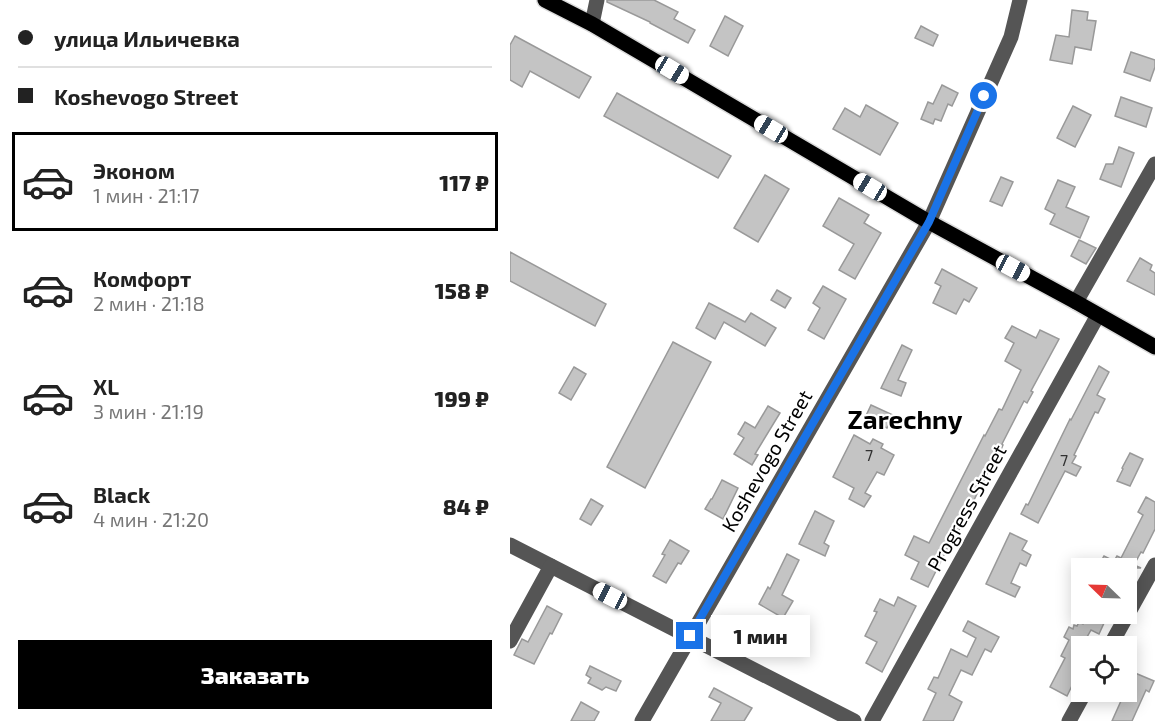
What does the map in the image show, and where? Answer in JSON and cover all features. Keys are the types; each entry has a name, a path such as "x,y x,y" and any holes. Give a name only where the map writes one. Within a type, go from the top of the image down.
{"main road":[{"path":"545,0 592,24 929,222 1155,347"}],"street":[{"path":"592,24 597,0"},
{"name":"Koshevogo Street","path":"642,721 929,222 1011,37 1020,0"},
{"path":"1076,302 1155,164"},
{"name":"Progress Street","path":"872,721 1098,315"},
{"path":"510,545 854,721"},
{"path":"1116,636 1155,565"},
{"path":"510,641 551,566"},
{"path":"1069,721 1079,702"}],"building":[{"path":"607,0 654,0 678,12 674,19 695,30 688,43"},
{"path":"1072,10 1088,12 1087,20 1096,21 1091,50 1075,47 1072,64 1050,60 1056,35 1069,37"},
{"path":"725,16 743,26 728,56 710,46"},
{"path":"921,26 938,35 933,46 915,38"},
{"path":"515,36 591,77 579,98 530,71 522,87 510,80 510,45"},
{"path":"1131,52 1155,60 1150,81 1124,72"},
{"path":"942,85 958,93 952,106 948,104 941,121 935,119 933,124 921,119 928,102 933,104"},
{"path":"617,93 731,156 718,178 604,116"},
{"path":"1121,97 1152,108 1146,127 1115,116"},
{"path":"866,105 898,123 880,155 833,129 845,108 860,117"},
{"path":"1073,106 1091,115 1075,147 1057,138"},
{"path":"1119,147 1134,153 1121,187 1100,179 1106,164 1113,164"},
{"path":"765,175 789,189 758,242 734,228"},
{"path":"1001,177 1013,182 1002,206 990,201"},
{"path":"1058,180 1075,187 1066,207 1089,217 1080,238 1050,224 1055,214 1045,209"},
{"path":"839,198 869,215 864,223 881,233 855,279 839,270 854,244 823,226"},
{"path":"1079,240 1096,248 1086,264 1071,256"},
{"path":"510,252 606,304 595,326 510,281"},
{"path":"1140,258 1152,265 1150,270 1155,273 1155,295 1127,281"},
{"path":"942,269 977,288 969,302 964,299 956,314 933,303 941,286 935,283"},
{"path":"823,286 846,299 824,339 808,330 820,308 813,303"},
{"path":"777,290 791,298 785,308 771,300"},
{"path":"709,303 745,322 751,313 776,328 765,346 724,322 715,339 696,328"},
{"path":"1012,326 1036,338 1040,330 1059,339 1027,403 1024,401 1002,444 998,457 996,456 928,587 911,579 919,562 905,555 914,536 929,543 984,435 999,409 1002,410 1021,370 1005,361 1014,343 1005,338"},
{"path":"673,342 711,362 645,488 607,467"},
{"path":"902,345 912,350 898,380 906,383 901,396 881,388"},
{"path":"1099,366 1109,372 1097,395 1105,399 1098,413 1095,412 1074,455 1076,456 1072,463 1081,467 1076,476 1065,471 1038,523 1021,514 1026,504 1028,505"},
{"path":"574,367 586,374 571,400 559,393"},
{"path":"871,405 893,415 887,428 865,418"},
{"path":"768,406 780,413 755,454 758,455 752,465 734,454 744,438 738,434 745,422 755,428"},
{"path":"854,435 870,444 873,439 883,444 881,448 894,455 884,475 877,472 865,493 871,496 864,507 849,499 854,488 833,477"},
{"path":"1130,453 1143,459 1130,486 1117,481"},
{"path":"722,480 738,488 723,519 705,509"},
{"path":"1146,497 1155,502 1155,529 1143,553 1141,552 1137,559 1121,558 1143,515 1138,512"},
{"path":"591,499 603,506 591,525 580,519"},
{"path":"815,511 834,521 824,543 829,546 825,556 799,544"},
{"path":"1010,533 1027,541 1022,550 1031,555 1026,566 1020,563 1011,583 1020,587 1015,597 986,584"},
{"path":"670,540 689,551 681,564 678,563 666,583 653,576 665,555 662,554"},
{"path":"787,554 799,560 782,595 793,601 783,618 759,604 768,587 770,589"},
{"path":"898,597 916,606 882,672 866,663 877,642 865,636 877,612 874,611 880,599 894,606"},
{"path":"547,606 562,614 534,664 514,655 522,639 528,642"},
{"path":"968,621 999,637 991,652 985,649 972,675 961,670 949,695 962,702 953,721 923,721 936,693 928,689 934,677 938,678 951,649 967,657 976,638 963,631"},
{"path":"1078,624 1104,624 1099,634 1091,630 1088,636 1071,636 1071,688 1067,696 1050,687 1065,658 1061,656 1069,640 1064,637 1069,627 1073,629 1074,625"},
{"path":"590,666 621,681 616,691 606,687 602,690 588,683 591,678 586,675"},
{"path":"1137,674 1154,681 1149,692 1146,690 1132,721 1112,721 1121,702 1137,702"},
{"path":"714,688 752,708 744,721 711,721 721,703 709,697"},
{"path":"581,702 599,712 594,721 571,721"}],"district":[{"name":"Zarechny","path":"905,420"}],"route":[{"path":"690,636 929,222 984,96"}]}
